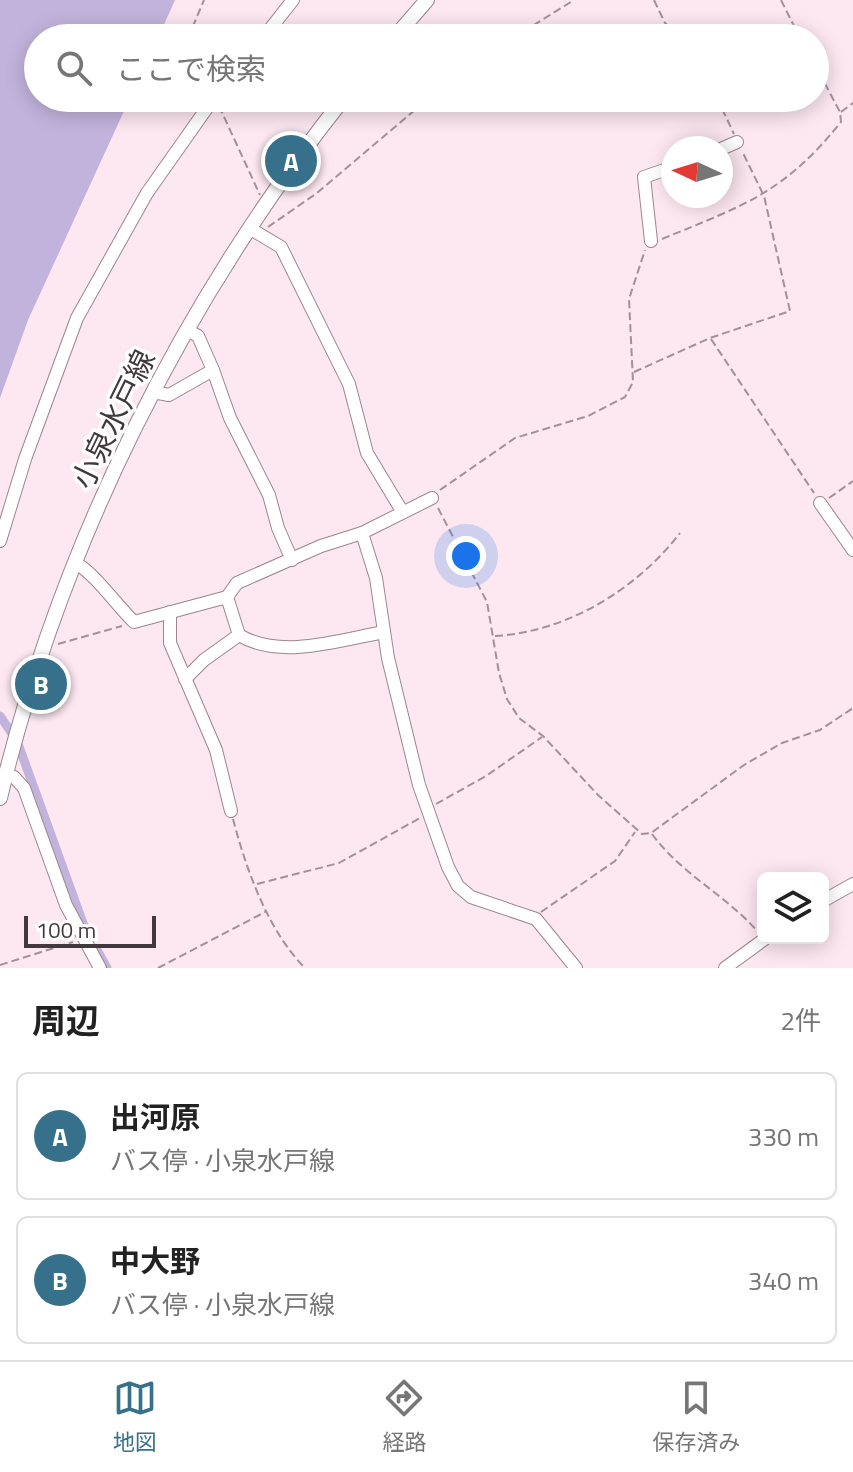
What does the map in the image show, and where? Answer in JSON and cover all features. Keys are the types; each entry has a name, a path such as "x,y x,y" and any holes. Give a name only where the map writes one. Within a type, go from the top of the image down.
{"main road":[{"path":"406,24 427,0"},
{"name":"小泉水戸線","path":"0,798 45,646 75,563 153,392 187,330 256,231 266,203 334,112"}],"street":[{"path":"274,24 293,0"},
{"path":"0,541 25,459 77,318 147,193 205,112"},
{"path":"733,144 737,142"},
{"path":"651,241 644,177 661,171"},
{"path":"256,231 281,247 349,384 367,453 402,511"},
{"path":"187,330 198,336 230,418 269,495 278,528 292,560"},
{"path":"153,392 169,395 213,370"},
{"path":"75,563 88,569 106,595 134,622 227,597 237,583 362,533 432,498"},
{"path":"820,503 853,550"},
{"path":"362,533 379,589 384,632 426,811 458,886 482,902 536,919 576,968"},
{"path":"227,597 239,635"},
{"path":"170,612 170,643 216,750 231,811"},
{"path":"239,635 262,644 306,646 384,632"},
{"path":"185,679 204,660 239,635"},
{"path":"6,774 14,777 24,788 82,939 100,968"},
{"path":"829,898 853,884"},
{"path":"725,968 757,944"}],"path":[{"path":"194,24 204,0"},
{"path":"535,24 574,0"},
{"path":"654,0 666,24"},
{"path":"781,0 793,24"},
{"path":"757,930 682,869 651,833 635,831 543,736 519,718 502,689 487,602 432,498 515,438 588,416 625,397 631,389 633,373 631,284 651,241 764,196 810,159 841,122 840,112 829,91"},
{"path":"840,112 853,103"},
{"path":"221,112 258,194 266,203"},
{"path":"256,231 317,193 412,112"},
{"path":"633,373 710,338 790,311 764,196 723,112"},
{"path":"710,338 820,503 853,481"},
{"path":"495,636 524,633 601,603 631,585 680,533"},
{"path":"45,646 134,622"},
{"path":"651,833 744,765 782,743 820,730 853,708"},
{"path":"257,884 339,863 486,776 543,736"},
{"path":"231,811 268,911 288,948 305,968"},
{"path":"536,919 545,907 615,861 635,831"},
{"path":"158,968 268,911"},
{"path":"0,965 82,939"}],"shaded area":[{"path":"0,0 175,0 164,24 24,24 24,112 124,112 28,320 0,398"}],"waterway":[{"path":"0,716 17,741 84,926"},
{"path":"97,950 107,968"}],"place":[{"name":"出河原","path":"291,161"},
{"name":"中大野","path":"41,684"}]}
